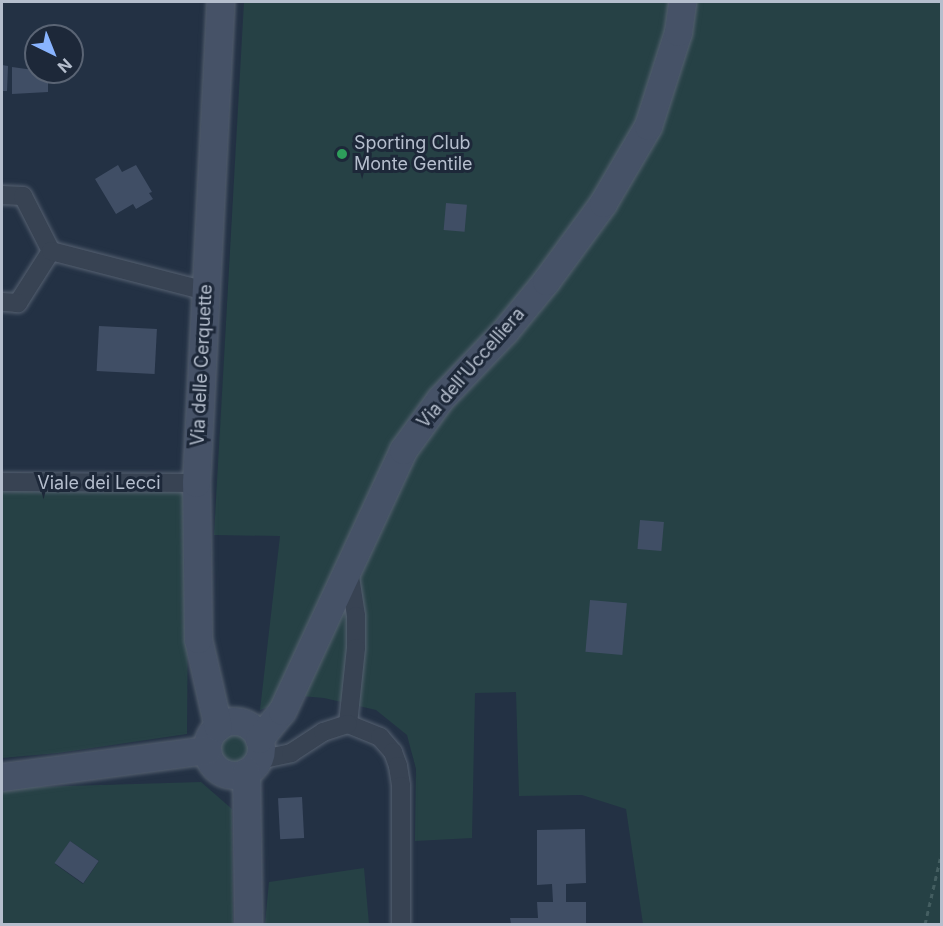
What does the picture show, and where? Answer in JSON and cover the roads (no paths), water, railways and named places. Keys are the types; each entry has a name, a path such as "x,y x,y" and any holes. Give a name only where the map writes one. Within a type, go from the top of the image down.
{"street":[{"name":"Via delle Cerquette","path":"212,738 198,639 196,483 220,2"},
{"name":"Via dell'Uccelliera","path":"255,757 282,711 403,450 418,427 452,385 524,310 603,203 648,126 678,32 682,2"},
{"path":"2,195 23,196 51,250 206,291"},
{"path":"2,302 18,303 51,250"},
{"name":"Viale dei Lecci","path":"2,483 196,483"},
{"path":"348,570 356,616 356,648 348,724"},
{"path":"2,777 212,738 234,721 249,726 255,757 248,924"},
{"path":"212,738 214,766 229,775 255,757 291,753 324,732 348,724 380,737 393,752 401,786 401,924"}],"place":[{"name":"Sporting Club Monte Gentile","path":"342,154"}]}
